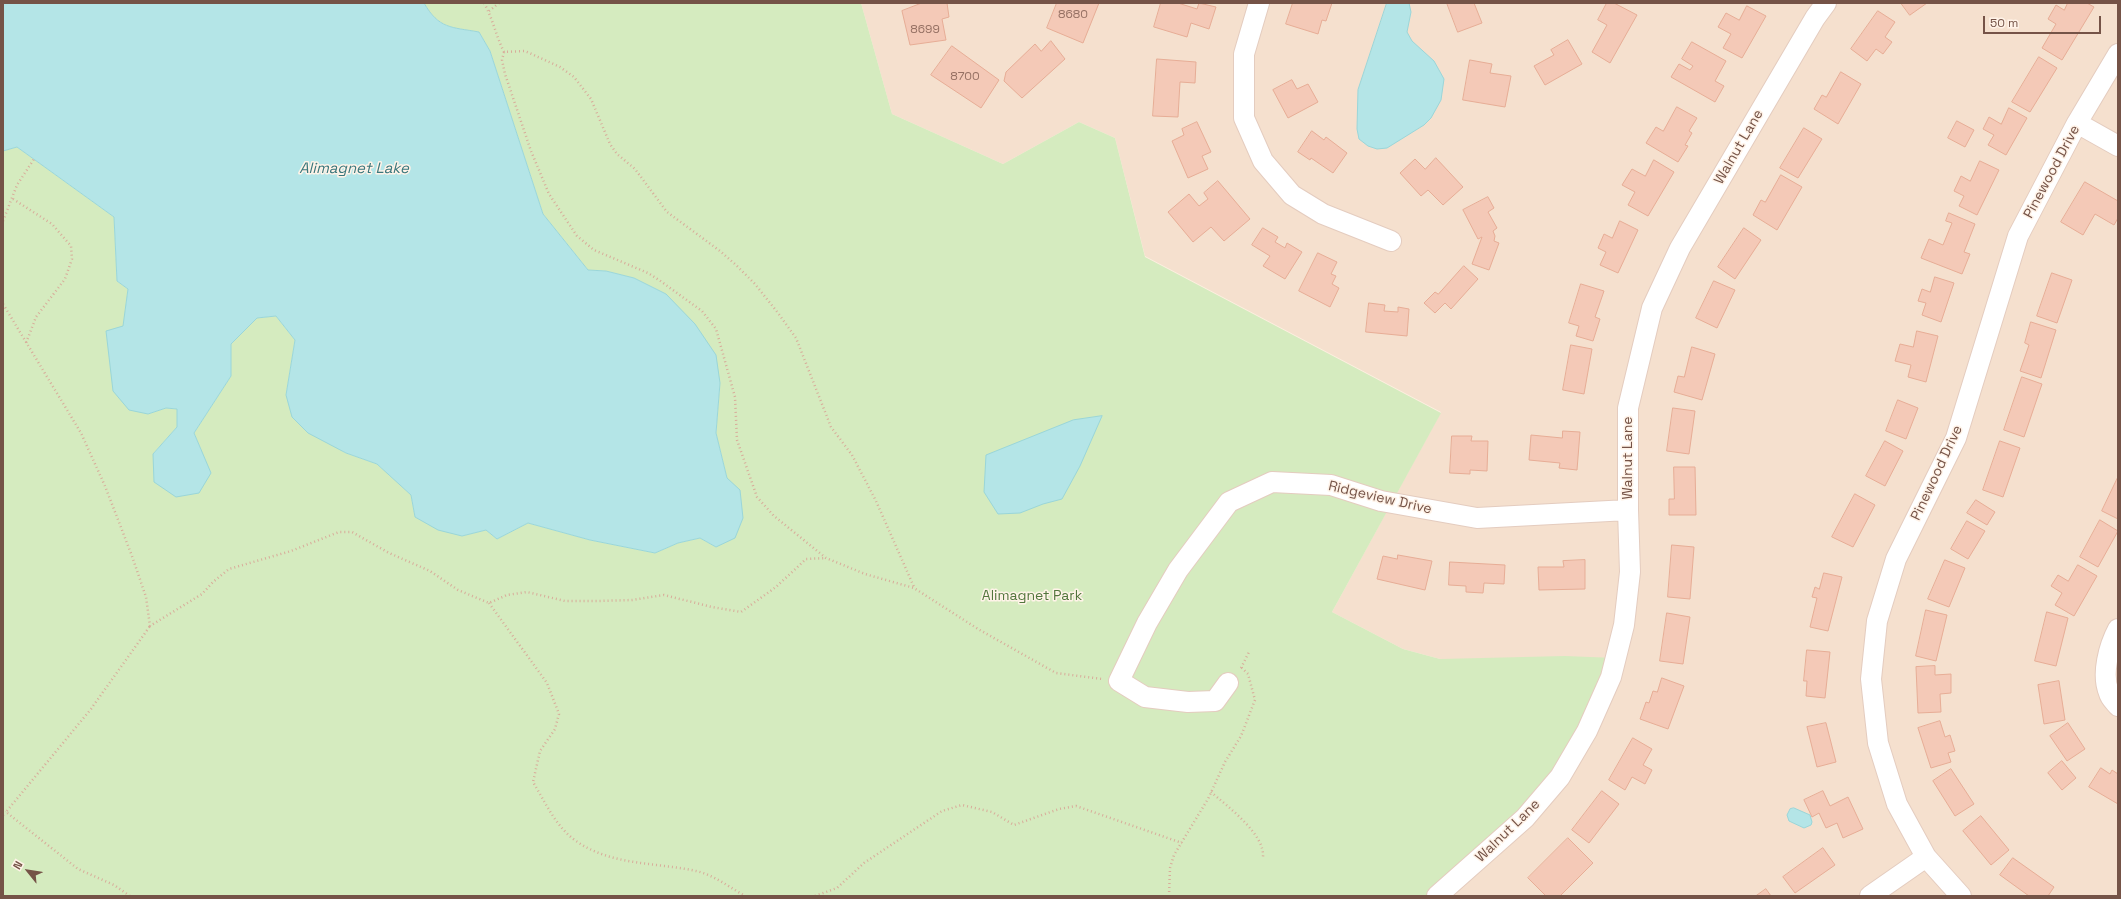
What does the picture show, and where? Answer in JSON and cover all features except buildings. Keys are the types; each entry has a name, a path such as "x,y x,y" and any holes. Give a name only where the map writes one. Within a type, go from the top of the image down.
{"street":[{"path":"1259,3 1244,54 1244,118 1263,161 1292,195 1323,214 1391,241"},
{"name":"Walnut Lane","path":"1437,896 1526,818 1560,777 1587,732 1611,676 1624,625 1630,572 1628,510 1628,408 1652,308 1680,248 1815,18 1826,3"},
{"name":"Pinewood Drive","path":"1961,896 1926,857 1897,804 1878,743 1871,679 1877,621 1896,559 1956,438 2018,236 2077,123 2118,54"},
{"path":"2077,123 2118,146"},
{"name":"Ridgeview Drive","path":"1119,681 1146,623 1178,570 1225,508 1230,502 1272,482 1331,485 1381,501 1477,518 1628,510"},
{"path":"2118,629 2110,644 2106,669 2108,693 2118,706"},
{"path":"1119,681 1145,697 1188,702 1215,701 1228,683"},
{"path":"1870,896 1926,857"}],"path":[{"path":"484,3 489,12 498,41 504,52 502,60 505,74 531,151 549,194 562,216 577,236 594,250 648,273 702,311 716,330 734,397 737,440 757,497 783,525 826,558 865,574 914,588 978,629 1056,673 1082,678 1119,681"},
{"path":"489,12 499,3"},
{"path":"504,52 525,51 560,67 574,77 591,99 610,144 617,154 635,168 667,212 720,251 736,265 755,284 778,313 796,338 831,427 852,455 876,501 914,588"},
{"path":"3,221 23,173 34,158"},
{"path":"13,199 52,224 71,246 72,259 65,279 36,317 26,344"},
{"path":"3,304 81,433 105,486 139,577 146,597 150,626"},
{"path":"3,815 91,709 150,626 202,594 213,582 229,569 291,551 339,532 352,532 389,553 430,571 458,590 489,603 547,683 559,714 555,729 540,751 533,782 556,822 575,841 602,855 638,864 696,872 715,878 745,896"},
{"path":"489,603 507,595 527,592 566,601 632,600 664,595 712,607 741,612 776,587 806,559 826,558"},
{"path":"1169,896 1170,868 1174,855 1211,792 1225,762 1241,736 1255,700 1248,674 1242,667"},
{"path":"1211,792 1247,825 1258,839 1264,850 1263,857"},
{"path":"815,896 837,888 864,863 942,811 962,805 992,812 1014,824 1059,809 1076,806 1182,843"},
{"path":"6,812 78,869 114,885 130,896"}],"shaded area":[{"path":"861,3 2118,3 2118,896 1437,896 1490,659 1440,659 1403,649 1332,612 1441,412 1145,256 1115,138 1079,122 1003,164 892,114"}],"green space":[{"name":"Alimagnet Park","path":"424,3 861,3 892,114 1003,164 1079,122 1115,138 1145,257 1441,413 1332,612 1403,649 1440,659 1565,656 1615,658 1560,777 1437,896 3,896 3,151 17,147 114,217 117,281 128,289 124,326 148,414 166,408 177,409 177,427 153,454 201,450 194,433 231,376 231,344 257,318 276,316 295,340 286,395 335,446 346,453 377,464 411,495 415,517 462,536 486,530 497,539 528,523 590,540 655,553 678,543 700,538 716,547 727,478 716,433 720,383 666,294 634,278 606,271 588,270 543,214 490,51 479,32 453,27 441,22 435,18"}],"water":[{"name":"Alimagnet Lake","path":"3,3 424,3 435,18 441,22 453,27 479,32 490,51 543,214 588,270 606,271 634,278 666,294 695,324 716,355 720,383 716,433 727,478 740,490 743,518 735,538 716,547 700,538 678,543 655,553 590,540 528,523 497,539 486,530 462,536 438,530 415,517 411,495 377,464 346,453 308,433 292,417 286,395 295,340 276,316 257,318 231,344 231,376 194,433 211,473 199,493 176,497 154,482 153,454 177,427 177,409 166,408 148,414 129,410 113,391 106,331 123,326 128,289 117,281 114,217 17,147 3,151"},
{"path":"1387,3 1409,3 1411,12 1407,32 1412,41 1434,61 1444,79 1441,100 1431,118 1424,125 1387,148 1377,149 1368,146 1359,139 1357,129 1358,90"},
{"path":"1102,416 1080,466 1062,499 1043,504 1020,513 998,514 984,492 986,455 1073,420"},
{"path":"1794,808 1810,815 1812,822 1811,825 1804,828 1789,821 1787,815 1790,809"}]}
